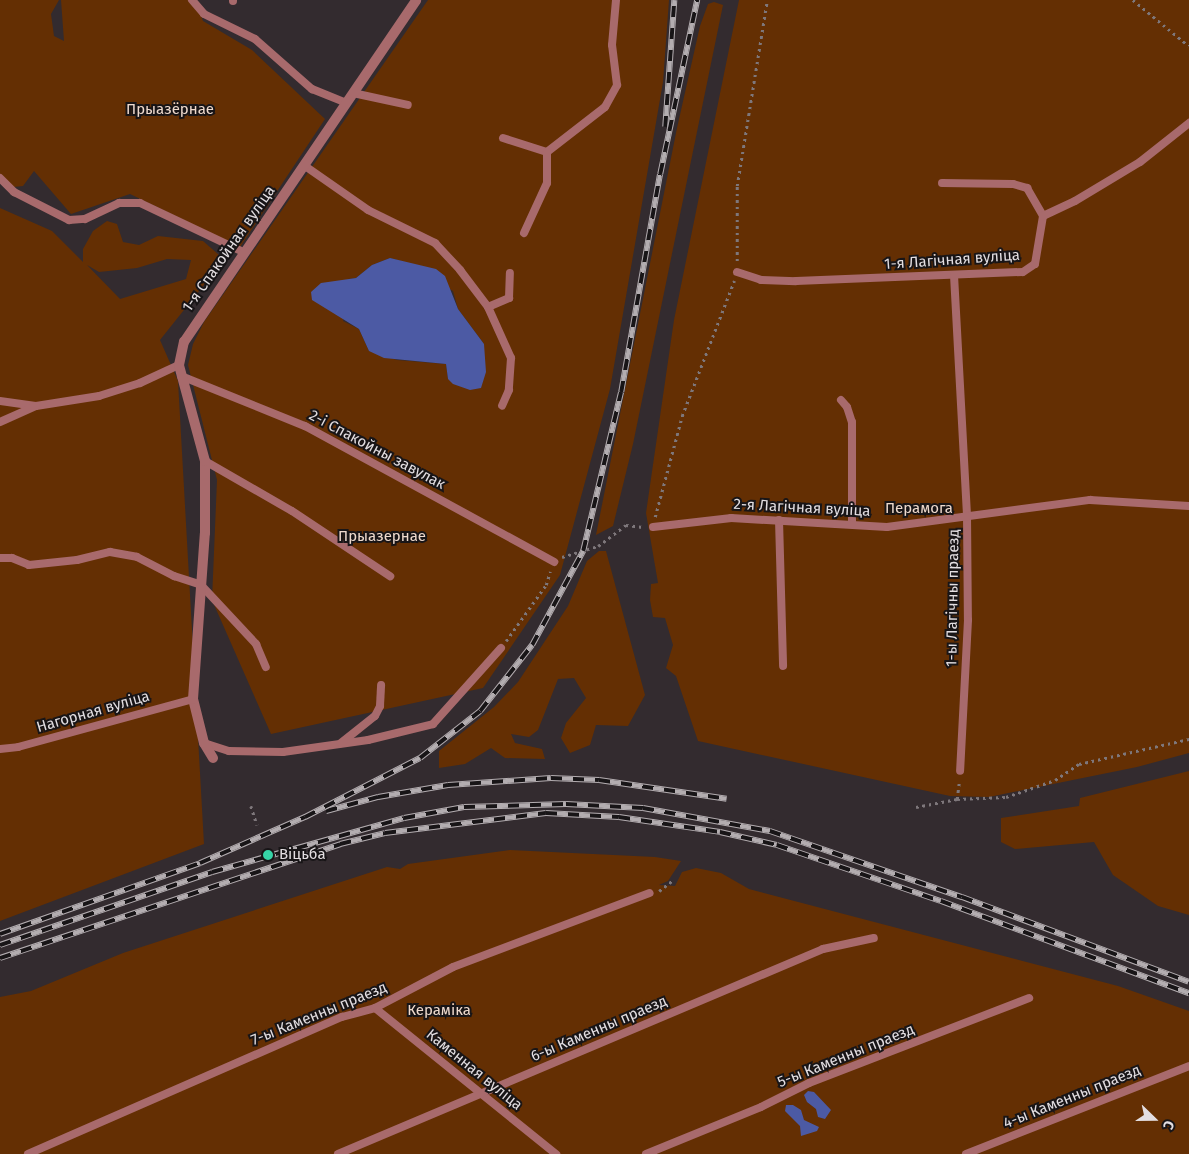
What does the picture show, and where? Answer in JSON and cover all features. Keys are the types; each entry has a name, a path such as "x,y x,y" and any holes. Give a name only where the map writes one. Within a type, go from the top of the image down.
{"street":[{"name":"1-я Спакойная вуліца","path":"179,365 184,342 243,252 305,166 416,0"},
{"path":"179,365 205,461 205,533 193,699 204,743 213,758"}],"lane":[{"path":"192,0 204,14 255,39 312,89 346,103"},
{"path":"547,152 605,107 617,85 612,45 616,0"},
{"path":"353,94 408,105"},
{"path":"942,183 1013,184 1026,188 1043,216 1075,201 1140,162 1189,123"},
{"path":"503,138 547,152"},
{"path":"524,232 547,183 547,152"},
{"path":"305,166 368,210 435,243 488,307 511,358 509,390 502,406"},
{"path":"0,178 14,192 70,220 85,219 119,203 140,203 243,252"},
{"name":"1-я Лагічная вуліца","path":"737,272 762,280 796,281 1023,272 1035,264 1043,216"},
{"path":"488,307 509,298 510,273"},
{"name":"1-ы Лагічны праезд","path":"954,275 967,515 968,620 960,771"},
{"path":"0,422 36,406 100,396 140,383 179,365"},
{"name":"2-і Спакойны завулак","path":"181,376 305,426 554,562"},
{"path":"841,400 847,407 852,422 852,524"},
{"path":"0,401 36,406"},
{"path":"205,461 292,511 390,576"},
{"name":"2-я Лагічная вуліца","path":"653,527 730,518 887,527 1090,500 1189,506"},
{"path":"779,520 783,666"},
{"path":"0,558 12,558 30,565 49,565 110,552 137,557 174,576 201,585 256,644 266,667"},
{"path":"204,743 229,751 283,752 340,744 433,724 501,648"},
{"path":"340,744 375,716 380,706 381,685"},
{"name":"Нагорная вуліца","path":"0,749 18,747 193,699"},
{"name":"7-ы Каменны праезд","path":"28,1154 342,1017 375,1008 453,967 650,893"},
{"name":"6-ы Каменны праезд","path":"338,1154 823,950 874,938"},
{"name":"5-ы Каменны праезд","path":"646,1154 762,1107 809,1083 1029,998"},
{"name":"Каменная вуліца","path":"375,1008 556,1154"},
{"name":"4-ы Каменны праезд","path":"966,1154 1189,1066"}],"path":[{"path":"501,648 546,585 554,562 569,554 598,546 626,525 653,527 661,487 682,416 737,272 737,186 767,0"},
{"path":"1133,0 1189,46"},
{"path":"916,807 957,798 1006,797 1055,780 1079,764 1189,739"},
{"path":"957,798 960,771"},
{"path":"250,806 257,825"},
{"path":"650,893 663,890 673,880"}],"green space":[{"name":"Прыазёрнае","path":"0,0 59,0 51,14 54,36 64,41 61,0 195,0 203,21 252,50 325,119 240,247 130,194 71,214 34,171 23,186 13,187 0,174"},
{"name":"Прыазернае","path":"428,0 669,0 663,82 610,389 560,575 483,688 271,734 212,600 217,480 188,365 193,344 204,322","holes":["390,258 404,262 453,291 458,309 484,344 448,379 446,364 397,360 369,351 359,329 343,321 348,279 356,278 372,265"]},
{"name":"Перамога","path":"739,0 1189,0 1189,753 1137,767 989,797 950,796 698,741 676,676 666,668 673,645 665,618 653,617 650,600 651,584 658,583 646,513 674,320"},
{"path":"714,2 723,5 633,444 613,526 596,535 677,128 700,26 708,4"},
{"path":"0,208 52,231 83,262 83,249 93,231 107,221 117,224 123,242 139,245 158,236 203,241 219,255 219,266 160,340 178,381 204,844 0,921","holes":["167,259 191,260 186,279 120,299 87,265 99,272 137,268"]},
{"path":"599,551 606,551 645,695 628,726 596,725 590,745 570,753 561,738 566,723 586,698 574,678 558,679 538,730 529,737 511,734 515,743 542,749 545,759 505,758 491,748 465,764 439,768 439,751 494,707 518,682 568,606 587,561"},
{"path":"1189,771 1189,915 1158,906 1113,875 1094,842 1015,849 1001,842 1001,818 1079,806 1080,798"},
{"name":"Кераміка","path":"510,850 655,857 681,861 668,881 659,885 675,886 682,872 696,868 721,873 749,889 1118,986 1189,1011 1189,1154 0,1154 0,997 31,991 123,953 387,867 400,869 408,864"}],"water":[{"path":"390,258 436,269 445,276 458,309 484,344 486,372 481,388 470,390 453,384 448,379 446,364 384,358 369,351 359,329 312,300 311,292 321,283 356,278 372,265"},
{"path":"808,1091 814,1092 831,1110 825,1119 818,1117 816,1109 807,1102 804,1095"},
{"path":"786,1105 793,1105 801,1110 804,1120 819,1127 817,1131 801,1136 800,1126 785,1111"}],"railway":[{"path":"665,127 674,0"},
{"path":"0,934 200,863 305,817 420,758 480,711 532,645 583,551 621,392 660,174 697,0"},
{"path":"326,811 378,797 448,785 551,778 599,780 727,799"},
{"path":"0,945 212,872 404,818 464,807 566,804 643,808 770,831 962,897 1189,982"},
{"path":"0,958 340,844 385,833 546,813 619,817 720,832 777,845 941,901 1189,993"}],"place":[{"name":"Віцьба","path":"268,855"}]}
